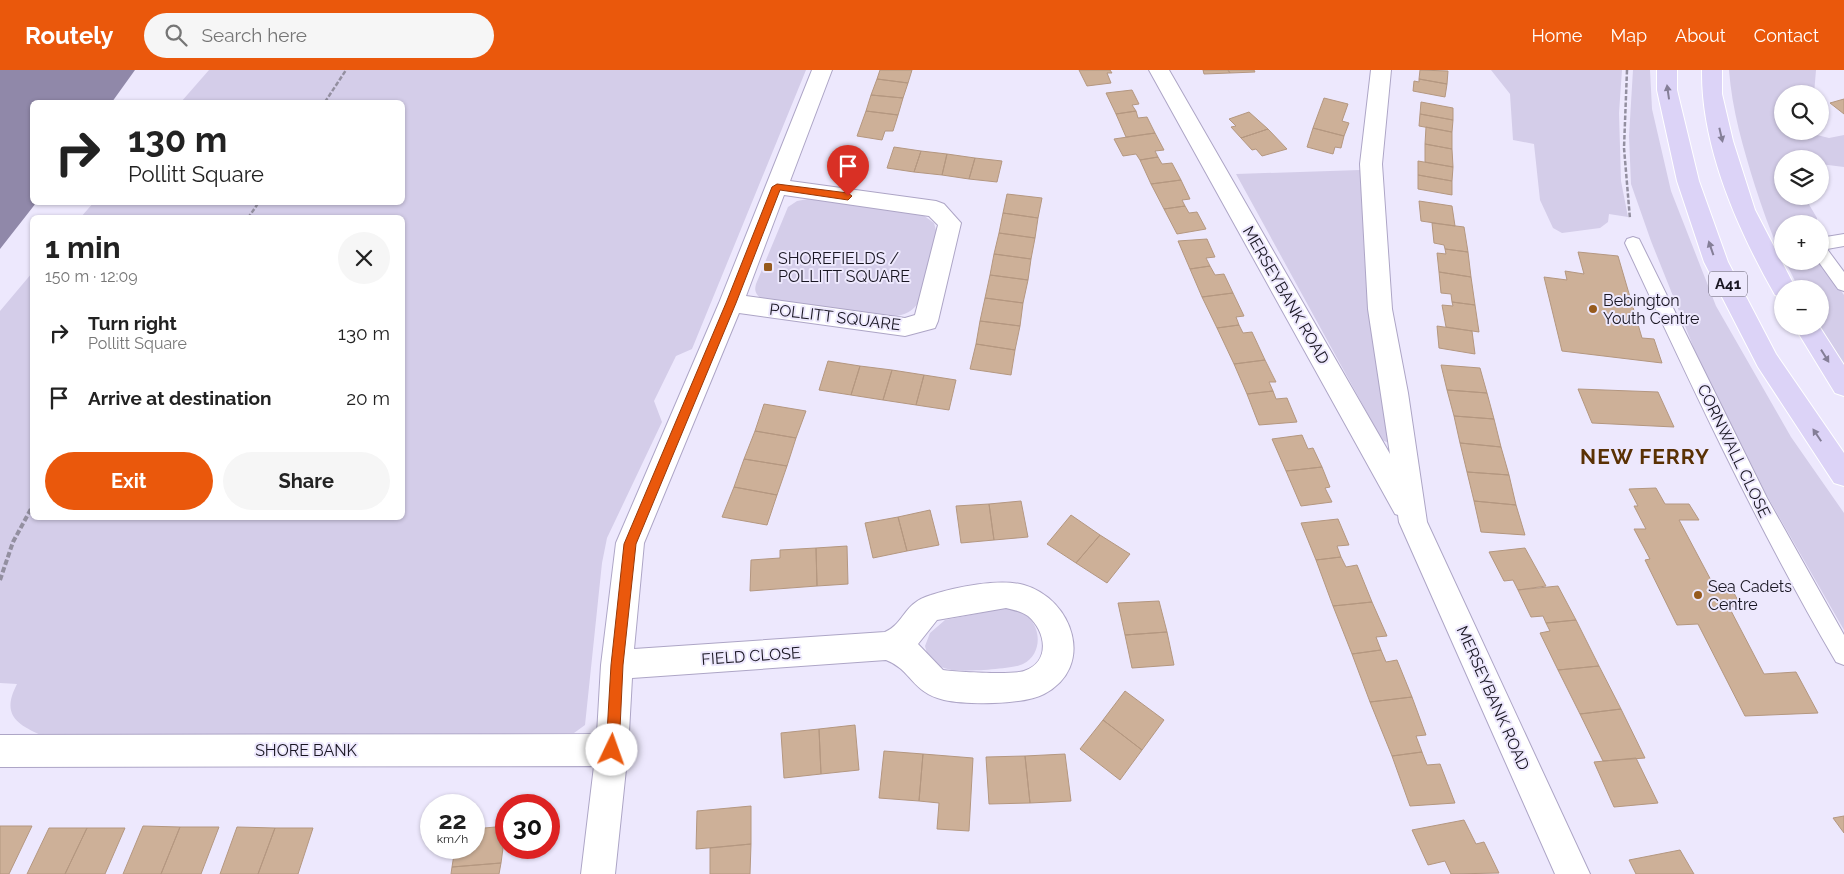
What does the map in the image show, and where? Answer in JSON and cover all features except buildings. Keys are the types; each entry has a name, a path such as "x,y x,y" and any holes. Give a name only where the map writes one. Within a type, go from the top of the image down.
{"highway":[{"name":"A41","path":"1667,70 1667,90 1688,181 1716,262 1767,360 1844,475"},
{"path":"1712,70 1712,94 1722,141 1744,210 1779,280"},
{"path":"1812,335 1844,386"}],"street":[{"path":"598,874 612,750 617,665 630,544 731,303 822,70"},
{"name":"MERSEYBANK ROAD","path":"1159,70 1413,522 1573,874"},
{"name":"MERSEYBANK ROAD","path":"1380,70 1371,164 1380,308 1395,393 1413,522"},
{"name":"POLLITT SQUARE","path":"731,303 905,328 926,321 950,223 936,209 777,187"},
{"name":"FIELD CLOSE","path":"617,665 886,646 901,640 929,608 1005,594 1022,597 1037,604 1049,615 1057,629 1060,644 1056,660 1047,673 1034,683 1017,687 951,686 934,682 908,655 886,646"},
{"name":"SHORE BANK","path":"0,751 612,750"}],"lane":[{"path":"1829,242 1844,240"},
{"name":"CORNWALL CLOSE","path":"1633,243 1752,491 1813,605 1844,656"},
{"path":"1829,264 1844,285"}],"path":[{"path":"326,100 346,70"},
{"path":"1627,70 1624,148 1633,243"},
{"path":"0,580 4,565 22,523 30,510"}],"shaded area":[{"path":"0,70 135,70 113,100 30,100 30,205 34,205 0,249"},
{"path":"209,70 806,70 692,349 676,356 654,401 662,422 607,538 602,563 585,725 574,733 41,735 24,726 13,716 11,703 17,684 0,683 0,311 30,275 30,520 405,520 405,215 83,215 91,205 405,205 405,100 183,100"},
{"path":"1491,70 1622,70 1619,113 1621,181 1628,217 1609,214 1608,222 1600,228 1562,233 1553,228 1540,200 1534,144 1513,140 1510,94"},
{"path":"1633,70 1650,70 1652,109 1671,191 1716,306 1791,437 1844,513 1844,630 1766,494 1697,356 1651,241 1631,184 1629,136"},
{"path":"1729,70 1816,70 1815,85 1774,85 1774,140 1829,140 1829,138 1844,135 1844,167 1829,165 1829,150 1774,150 1774,205 1809,205 1815,215 1774,215 1774,240 1746,157 1730,85"},
{"path":"1360,170 1365,265 1371,323 1391,444 1382,440 1236,174"},
{"path":"808,199 923,215 934,223 937,234 920,300 912,310 892,317 762,299 758,296 755,291 756,284 788,207 797,201"},
{"path":"1790,270 1826,270 1844,295 1844,368 1824,335 1829,335 1829,280 1794,280"},
{"path":"1006,608 1024,614 1030,619 1037,632 1037,647 1034,654 1023,664 999,669 957,671 939,666 930,659 925,646 930,633 945,620"}],"place":[{"name":"SHOREFIELDS / POLLITT SQUARE","path":"768,267"},
{"name":"Bebington Youth Centre","path":"1593,309"},
{"name":"Sea Cadets Centre","path":"1698,595"}],"district":[{"name":"NEW FERRY","path":"1645,456"}],"route":[{"path":"612,750 617,665 630,544 731,303 777,187 848,196"}]}
